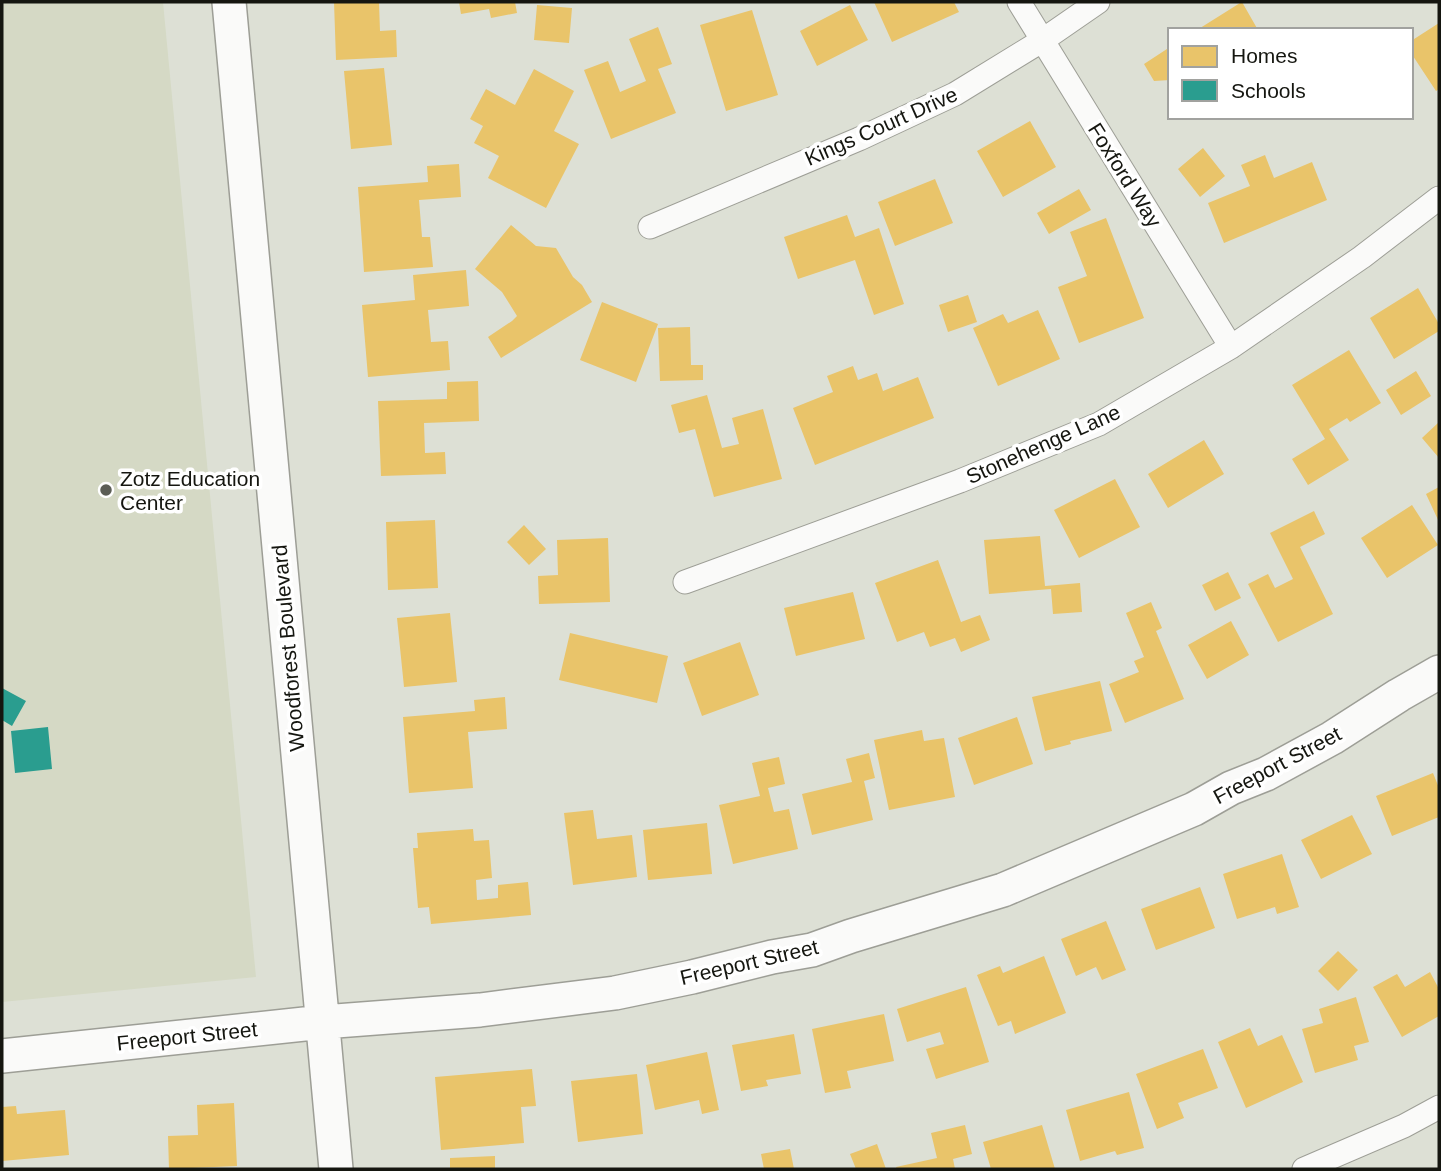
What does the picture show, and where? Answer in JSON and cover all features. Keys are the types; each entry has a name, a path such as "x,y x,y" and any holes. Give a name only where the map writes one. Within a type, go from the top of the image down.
{"main road":[{"name":"Woodforest Boulevard","path":"229,2 336,1169"},
{"name":"Freeport Street","path":"2,1056 323,1022 480,1010 615,993 812,950 1003,890 1194,809 1332,738 1439,672"}],"street":[{"name":"Foxford Way","path":"1019,2 1231,347"},
{"name":"Kings Court Drive","path":"650,227 859,139 955,94 1043,40 1098,2"},
{"name":"Stonehenge Lane","path":"685,582 960,481 1098,424 1231,347 1362,257 1439,198"},
{"path":"1304,1169 1404,1126 1439,1107"}],"shaded area":[{"name":"Zotz Education Center","path":"2,2 163,2 256,977 2,1002"}],"building: Homes":[{"path":"334,2 379,2 380,31 396,30 397,57 336,60"},
{"path":"459,2 515,2 517,13 491,18 489,9 461,14"},
{"path":"874,2 954,2 959,12 892,42"},
{"path":"1242,2 1257,28 1200,28"},
{"path":"537,5 572,8 569,43 534,40"},
{"path":"850,5 868,40 817,66 800,31"},
{"path":"752,10 778,95 726,111 700,25"},
{"path":"1439,23 1439,89 1436,91 1413,56 1413,40"},
{"path":"658,27 672,64 658,69 676,113 611,139 584,70 608,61 620,92 646,81 629,39"},
{"path":"1168,48 1168,80 1154,81 1144,64"},
{"path":"384,68 392,145 351,149 344,71"},
{"path":"534,69 574,91 554,131 579,144 546,208 488,178 499,156 474,143 483,126 470,119 486,89 515,105"},
{"path":"1030,121 1056,167 1003,197 977,151"},
{"path":"1203,148 1225,176 1200,197 1178,169"},
{"path":"1265,155 1274,178 1312,162 1327,200 1224,243 1208,203 1250,186 1241,165"},
{"path":"459,164 461,197 419,200 422,237 430,237 433,267 364,272 358,187 428,182 427,166"},
{"path":"935,179 953,223 895,246 878,202"},
{"path":"1079,189 1091,210 1049,234 1037,213"},
{"path":"847,215 855,237 879,228 904,304 874,315 855,260 798,279 784,237"},
{"path":"1106,218 1144,318 1079,343 1058,287 1087,276 1070,232"},
{"path":"511,225 536,246 556,248 592,302 501,358 488,337 517,316 502,292 475,269"},
{"path":"466,270 469,306 428,310 431,342 448,341 450,370 368,377 362,305 415,300 413,275"},
{"path":"1418,288 1439,324 1439,331 1394,359 1370,318"},
{"path":"968,295 977,322 948,332 939,305"},
{"path":"602,302 658,324 636,382 580,360"},
{"path":"1038,310 1060,359 998,386 973,328 1003,314 1008,323"},
{"path":"690,327 691,365 703,365 703,380 660,381 658,328"},
{"path":"1349,350 1381,403 1350,422 1347,418 1329,429 1349,460 1308,485 1292,459 1325,439 1292,385"},
{"path":"853,366 858,380 877,373 883,391 918,377 934,418 815,465 793,408 833,392 827,376"},
{"path":"1416,371 1431,396 1401,415 1386,390"},
{"path":"478,381 479,421 424,423 425,453 445,452 446,474 381,476 378,401 447,399 447,382"},
{"path":"707,395 722,448 739,444 732,418 763,409 782,479 714,497 695,429 679,433 671,405"},
{"path":"1439,422 1439,458 1422,438"},
{"path":"1204,440 1224,474 1168,508 1148,474"},
{"path":"1115,479 1140,527 1079,558 1054,510"},
{"path":"1439,487 1439,522 1426,494"},
{"path":"1412,505 1438,545 1387,578 1361,538"},
{"path":"1314,511 1325,534 1300,547 1333,614 1278,642 1248,584 1268,574 1275,588 1293,579 1270,533"},
{"path":"435,520 438,588 388,590 386,522"},
{"path":"524,525 546,549 529,565 507,542"},
{"path":"1040,536 1045,586 1080,583 1082,612 1053,614 1051,589 989,594 984,540"},
{"path":"608,538 610,602 539,604 538,576 558,575 557,540"},
{"path":"938,560 961,622 980,615 990,640 961,652 955,638 930,647 924,632 897,642 875,583"},
{"path":"1228,572 1241,598 1215,611 1202,585"},
{"path":"853,592 865,639 796,656 784,608"},
{"path":"1151,602 1162,628 1156,631 1184,699 1125,723 1109,684 1139,672 1134,661 1144,657 1126,613"},
{"path":"450,613 457,682 404,687 397,618"},
{"path":"1231,621 1249,655 1207,679 1188,645"},
{"path":"570,633 668,656 657,703 559,680"},
{"path":"740,642 759,695 702,716 683,663"},
{"path":"1100,681 1112,731 1070,741 1071,744 1045,751 1032,697"},
{"path":"505,697 507,729 468,732 473,788 409,793 403,717 475,711 474,700"},
{"path":"1017,717 1033,764 974,785 958,738"},
{"path":"922,730 924,741 944,738 955,797 889,810 874,740"},
{"path":"869,753 875,778 864,781 873,820 812,835 802,794 852,782 846,759"},
{"path":"779,757 785,784 768,788 774,812 789,809 798,849 733,864 719,805 760,796 752,763"},
{"path":"1433,773 1439,788 1439,817 1392,836 1376,796"},
{"path":"593,810 597,839 632,835 637,877 573,885 564,813"},
{"path":"1352,815 1372,854 1321,879 1301,840"},
{"path":"707,823 712,874 648,880 643,830"},
{"path":"473,829 474,841 489,840 492,878 476,880 477,900 498,898 498,885 528,882 531,915 431,924 429,907 418,908 413,848 418,848 417,833"},
{"path":"1282,854 1299,907 1277,914 1275,907 1237,919 1223,874"},
{"path":"1200,887 1215,928 1156,950 1141,909"},
{"path":"1106,921 1126,970 1102,980 1096,967 1076,976 1061,939"},
{"path":"1338,951 1358,970 1338,991 1318,971"},
{"path":"1044,956 1066,1013 1015,1034 1011,1021 998,1026 977,975 1000,966 1003,973"},
{"path":"1430,972 1439,989 1439,1016 1402,1037 1373,987 1397,974 1405,987"},
{"path":"966,987 989,1062 936,1079 926,1049 944,1044 940,1032 907,1042 897,1009"},
{"path":"1356,997 1369,1042 1354,1046 1358,1060 1315,1073 1302,1029 1323,1023 1319,1009"},
{"path":"884,1014 894,1061 847,1071 851,1088 825,1093 812,1029"},
{"path":"1250,1028 1258,1046 1282,1035 1303,1082 1246,1108 1218,1042"},
{"path":"794,1034 801,1074 766,1080 768,1086 741,1091 732,1045"},
{"path":"1203,1049 1218,1088 1178,1103 1184,1118 1157,1129 1136,1074"},
{"path":"707,1052 719,1110 702,1114 699,1100 655,1110 646,1065"},
{"path":"532,1069 536,1106 521,1107 524,1143 441,1150 435,1077"},
{"path":"637,1074 643,1134 578,1142 571,1081"},
{"path":"1129,1092 1144,1148 1117,1155 1115,1151 1080,1161 1066,1110"},
{"path":"234,1103 237,1166 169,1169 168,1136 198,1135 197,1105"},
{"path":"16,1106 17,1114 65,1110 69,1155 2,1161 2,1107"},
{"path":"965,1125 972,1154 953,1159 955,1169 897,1169 896,1167 937,1158 931,1133"},
{"path":"1042,1125 1055,1169 991,1169 983,1142"},
{"path":"877,1144 886,1169 856,1169 850,1154"},
{"path":"790,1149 794,1169 764,1169 761,1154"},
{"path":"495,1156 495,1169 450,1169 450,1158"}],"building: Schools":[{"path":"2,688 26,701 12,726 2,720"},
{"path":"48,727 52,769 15,773 11,731"}],"place":[{"name":"Zotz Education Center","path":"106,490"}]}
